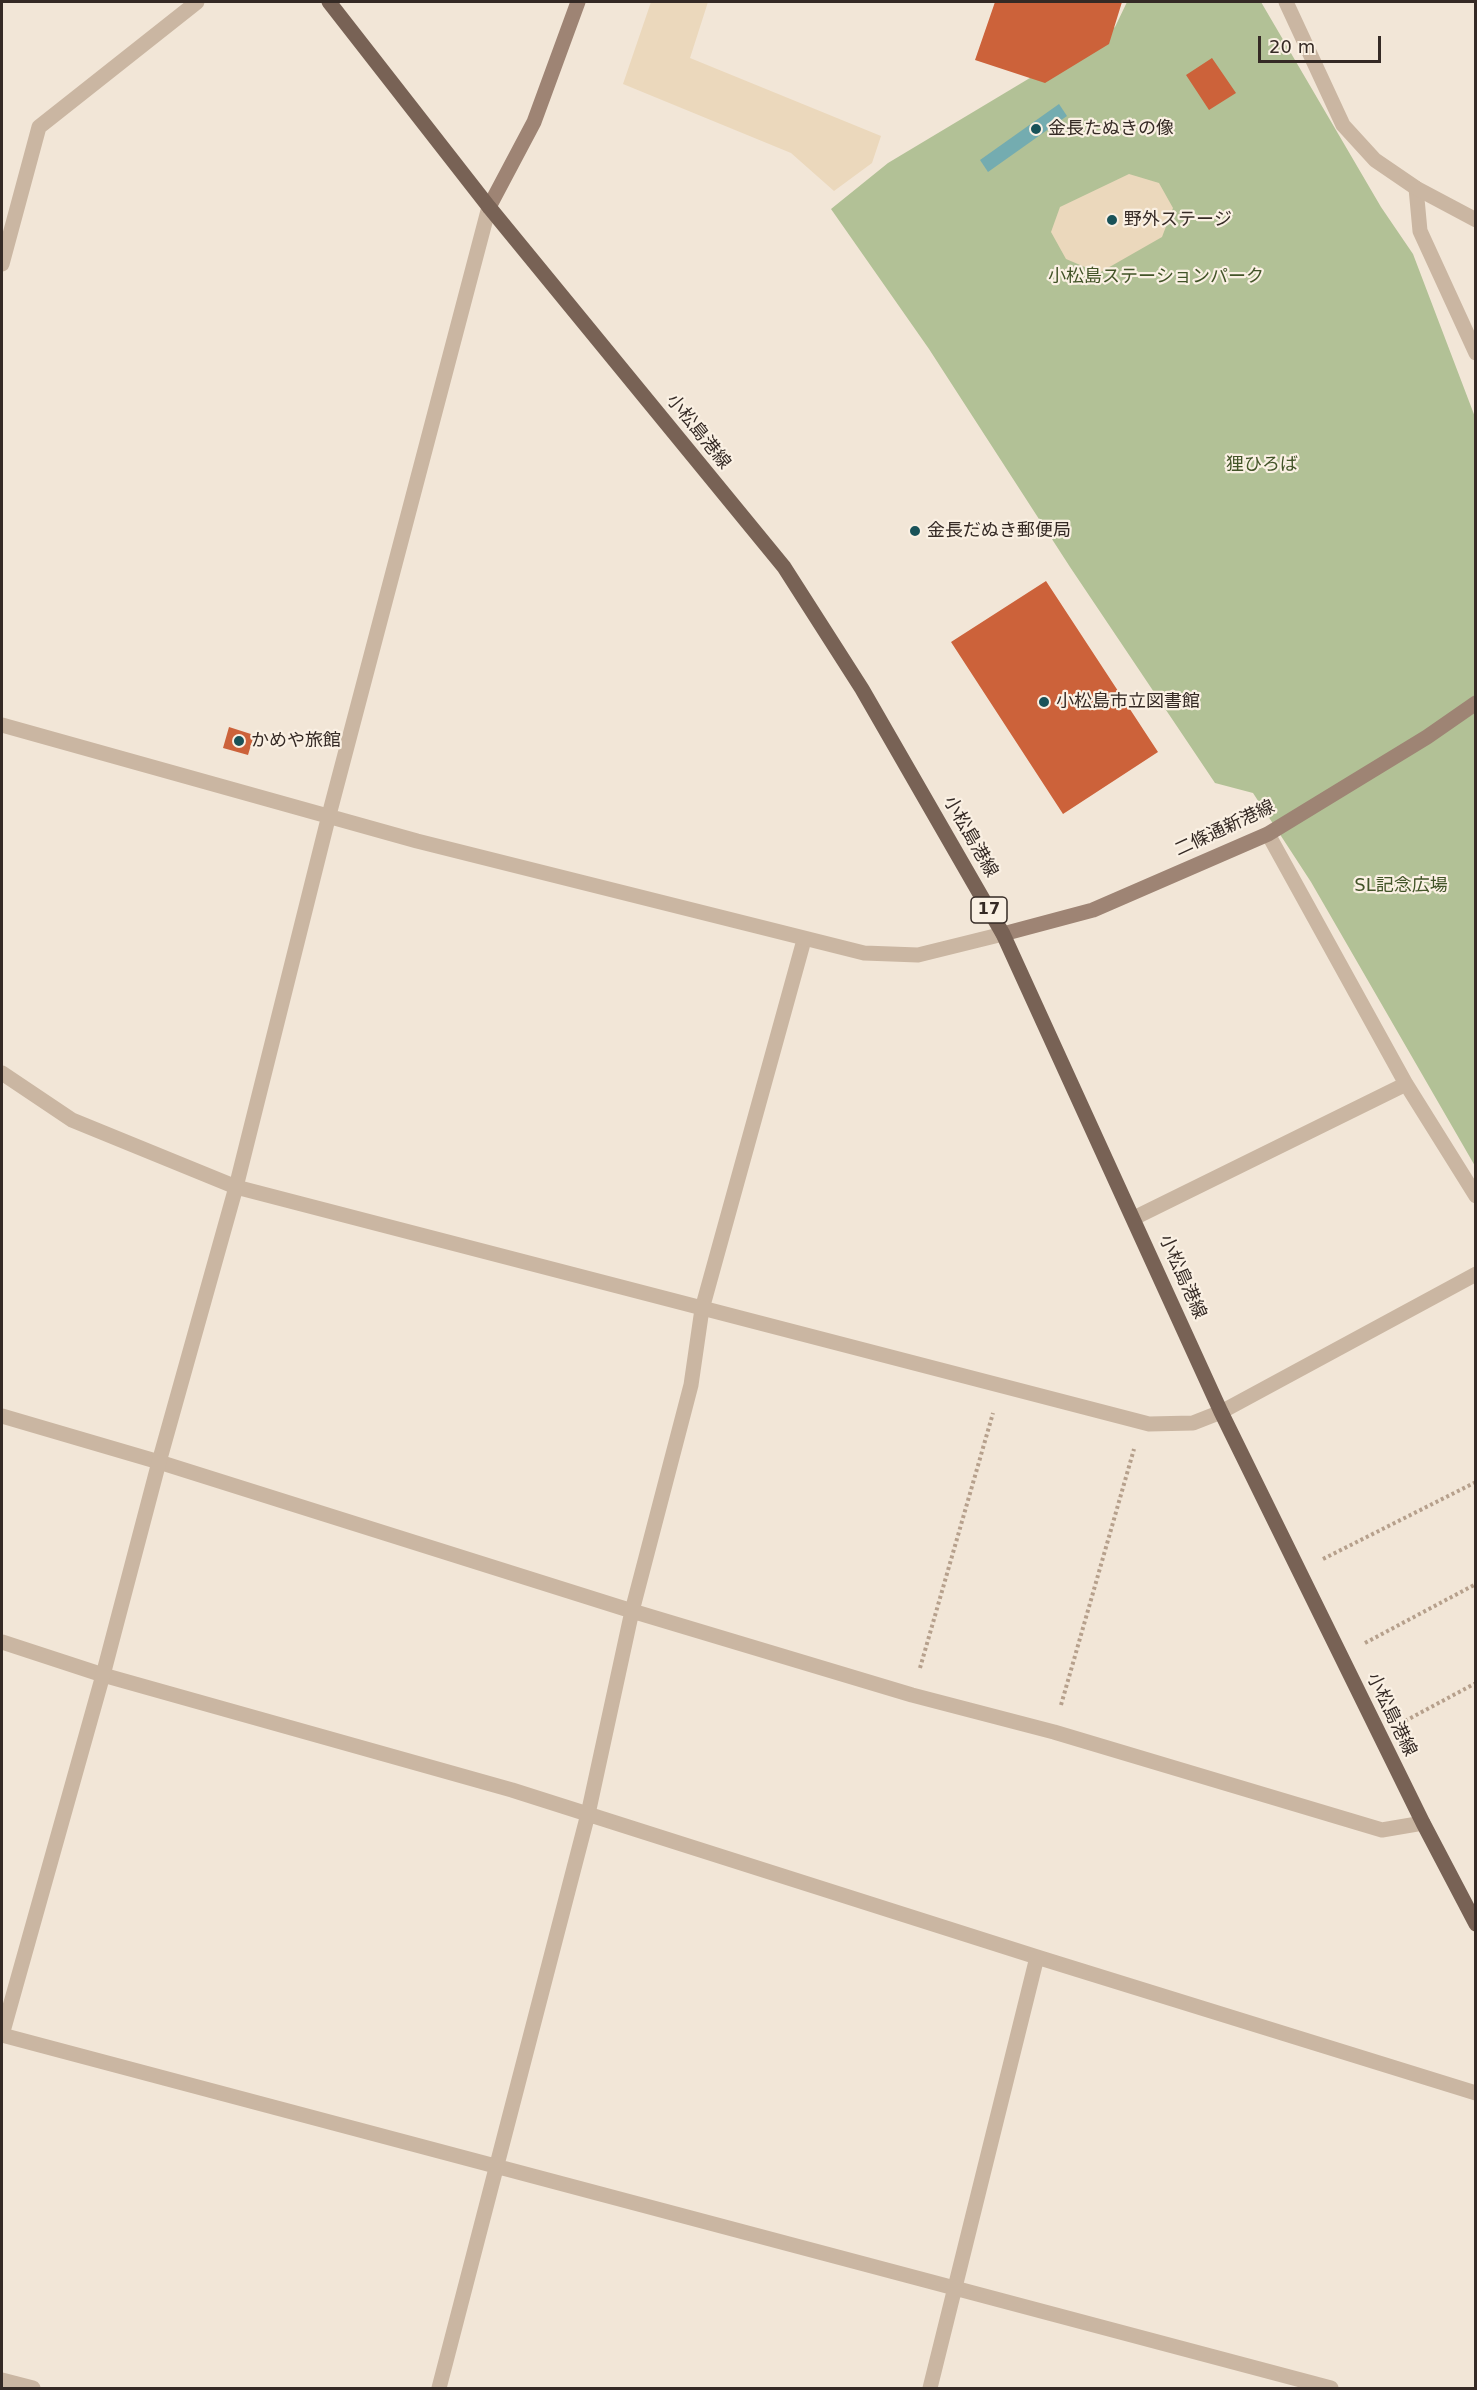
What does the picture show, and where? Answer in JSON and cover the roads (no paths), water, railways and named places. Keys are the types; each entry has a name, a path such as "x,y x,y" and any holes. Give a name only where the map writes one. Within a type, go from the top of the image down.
{"main road":[{"name":"小松島港線","path":"328,2 489,207 783,567 862,689 1003,934 1221,1412 1379,1735 1476,1924"},
{"path":"489,207 534,122 578,2"},
{"name":"二條通新港線","path":"1003,934 1093,910 1268,834 1427,737 1476,703"}],"street":[{"path":"2,264 39,127 197,2"},
{"path":"1286,2 1343,125 1375,160 1416,188 1476,220"},
{"path":"1416,188 1420,231 1476,353"},
{"path":"489,207 329,815 236,1187 2,2035 495,2168 1331,2388"},
{"path":"2,725 417,841 804,940 864,953 918,955 1003,934"},
{"path":"1268,834 1406,1084 1476,1196"},
{"path":"439,2388 588,1814 632,1611 691,1385 702,1309 804,940"},
{"path":"2,1073 72,1120 236,1187 1149,1425 1193,1423 1221,1412 1476,1274"},
{"path":"1134,1218 1406,1084"},
{"path":"2,1416 159,1462 632,1611 912,1695 1054,1732 1382,1830 1423,1823"},
{"path":"2,1642 103,1675 588,1814 1037,1957 1476,2093"},
{"path":"930,2388 1037,1957"},
{"path":"2,2380 33,2388"}],"water":[{"path":"1059,104 1067,116 988,172 980,160"}],"place":[{"name":"金長たぬきの像","path":"1036,129"},
{"name":"野外ステージ","path":"1112,220"},
{"name":"金長だぬき郵便局","path":"915,531"},
{"name":"小松島市立図書館","path":"1044,702"},
{"name":"かめや旅館","path":"239,741"}],"park label":[{"name":"小松島ステーションパーク","path":"1156,277"},
{"name":"狸ひろば","path":"1262,465"},
{"name":"SL記念広場","path":"1401,886"}]}
